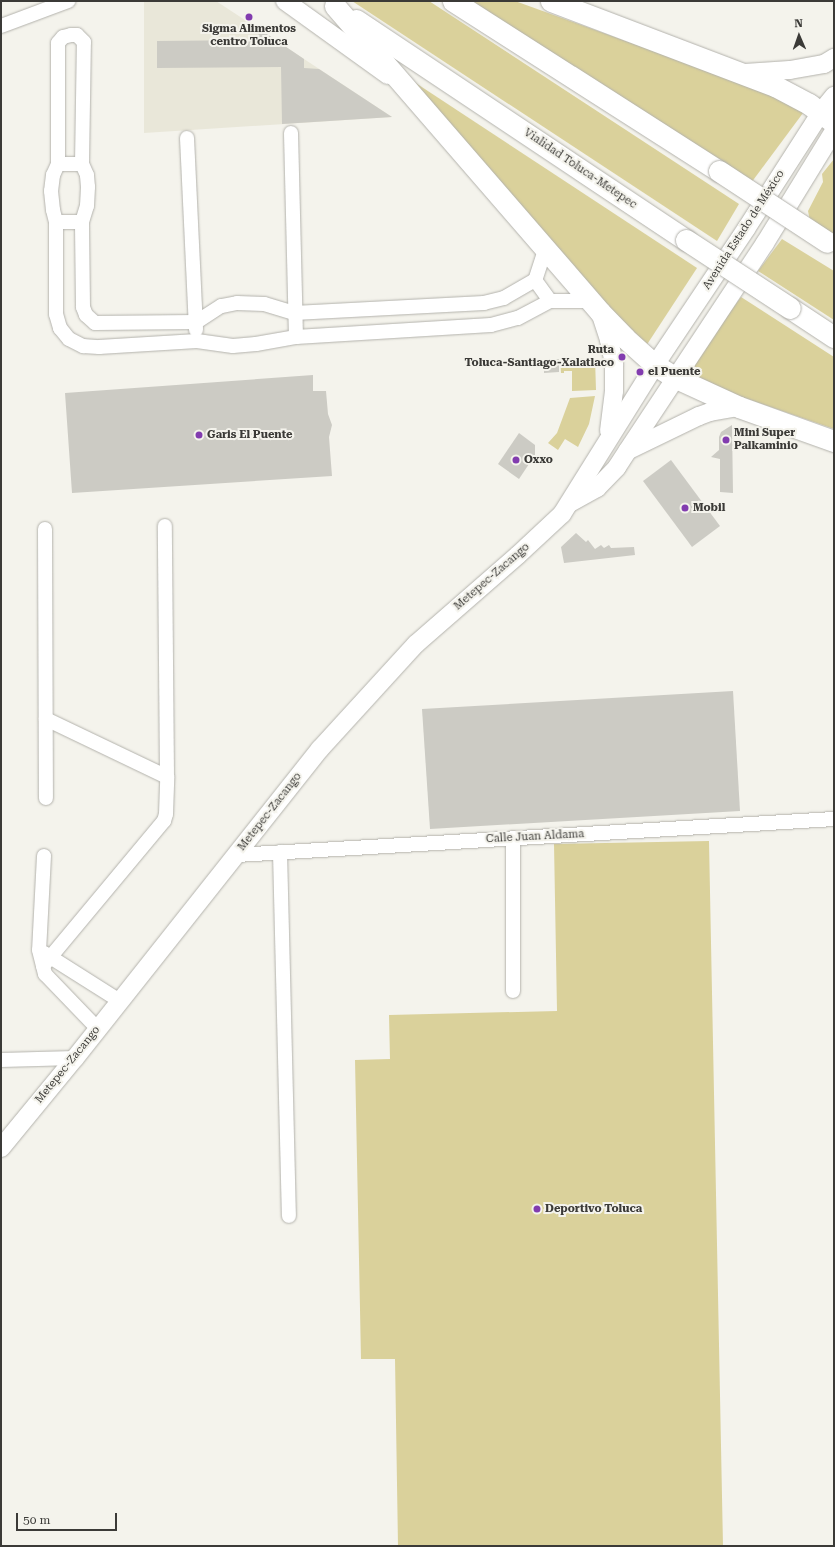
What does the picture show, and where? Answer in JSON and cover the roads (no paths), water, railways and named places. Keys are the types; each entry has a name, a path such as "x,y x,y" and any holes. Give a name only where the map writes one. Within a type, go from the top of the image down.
{"highway":[{"path":"452,1 831,244"},
{"path":"551,1 795,96 827,118"},
{"path":"331,4 595,307 625,338 655,365 676,378 739,407 834,441"},
{"name":"Vialidad Toluca-Metepec","path":"331,4 834,337"}],"main road":[{"path":"285,1 403,86"},
{"path":"739,73 790,70 824,64 834,58"},
{"name":"Avenida Estado de México","path":"655,365 746,229 827,118 834,96"},
{"path":"676,378 765,244 834,131"},
{"path":"595,307 610,345 614,364 613,410 606,442"},
{"name":"Metepec-Zacango","path":"1,1148 75,1058 320,749 416,644 518,555 562,514 570,504 606,442 655,365"},
{"name":"Metepec-Zacango","path":"570,504 597,488 617,467 676,378"},
{"path":"628,450 699,416 710,412 739,407"}],"street":[{"path":"1,26 68,1"},
{"path":"545,250 535,280 504,298 484,303 294,313 264,304 237,302 221,306 196,322 95,323 86,315 83,307 82,222 87,206 88,187 87,175 82,164 84,42 77,35 72,35 63,37 58,43 58,164 51,182 53,210 56,222 56,314 60,328 69,338 83,346 99,347 197,341 233,346 256,344 296,337 491,325 518,318 550,301 595,307"},
{"path":"291,133 294,313 296,337"},
{"path":"188,138 197,341"},
{"path":"58,164 82,164"},
{"path":"56,222 82,222"},
{"path":"535,280 550,301"},
{"path":"504,298 518,318"},
{"path":"98,1029 45,974 47,962 161,826 166,814 165,526"},
{"path":"45,529 46,798"},
{"path":"46,719 167,777"},
{"name":"Calle Juan Aldama","path":"237,855 834,819"},
{"path":"513,838 513,991"},
{"path":"280,852 289,1216"},
{"path":"44,856 39,950 47,962 78,974 120,1001"},
{"path":"65,995 78,974"},
{"path":"1,1060 75,1058"}],"place":[{"name":"Sigma Alimentos centro Toluca","path":"249,17"},
{"name":"Ruta Toluca-Santiago-Xalatlaco","path":"622,357"},
{"name":"el Puente","path":"640,372"},
{"name":"Garis El Puente","path":"199,435"},
{"name":"Mini Super Palkaminio","path":"726,440"},
{"name":"Oxxo","path":"516,460"},
{"name":"Mobil","path":"685,508"},
{"name":"Deportivo Toluca","path":"537,1209"}]}
